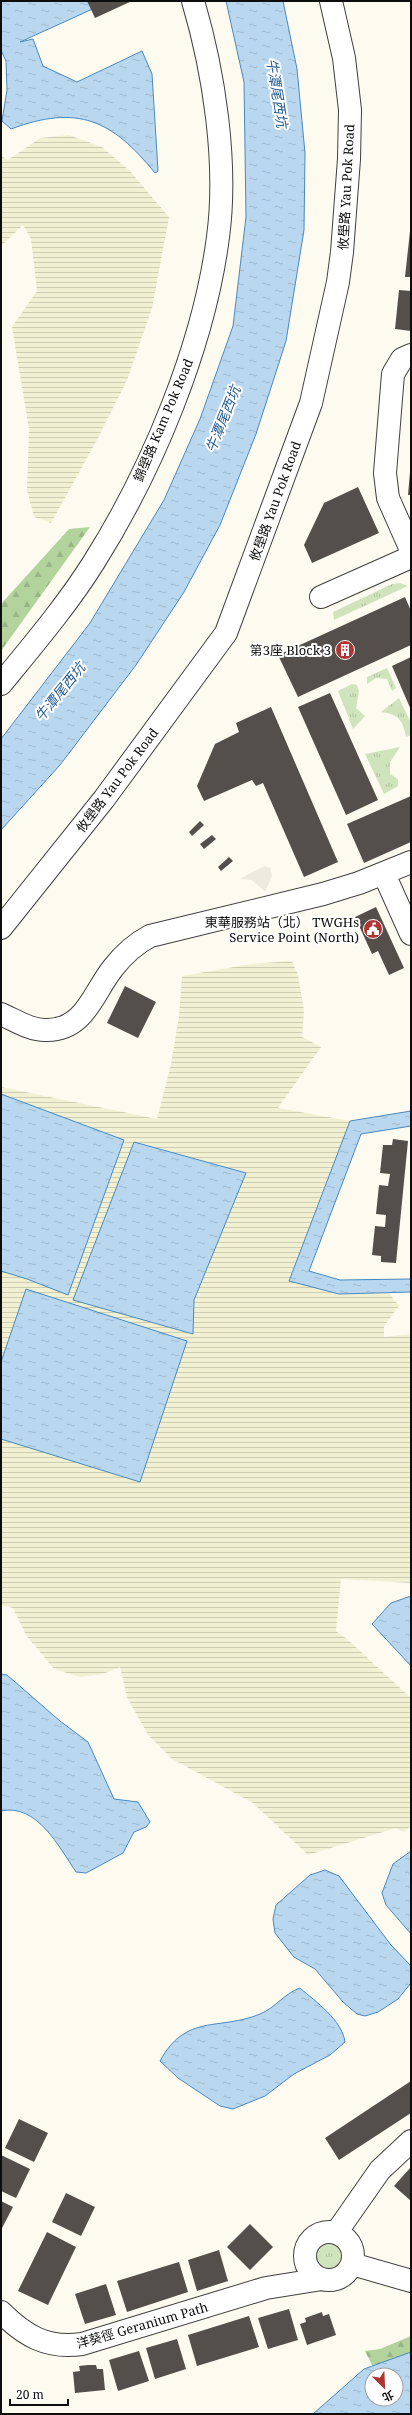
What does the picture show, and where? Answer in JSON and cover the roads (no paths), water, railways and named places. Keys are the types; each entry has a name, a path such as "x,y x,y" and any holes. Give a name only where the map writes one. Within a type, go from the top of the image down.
{"street":[{"name":"錦壆路 Kam Pok Road","path":"1,684 35,643 93,563 131,495 169,414 191,352 218,236 220,175 216,110 208,58 193,1"},
{"name":"攸壆路 Yau Pok Road","path":"1,928 104,799 226,633 311,403 338,282 342,252 349,160 350,110 344,58 331,1"},
{"path":"411,355 402,359 392,374 384,473 388,498 411,550"},
{"path":"321,597 411,557"},
{"path":"1,1014 31,1027 47,1030 62,1028 82,1016 113,969 137,944 150,936 323,894 384,874 411,862"},
{"path":"384,874 411,934"},
{"path":"336,2233 380,2170 411,2141"},
{"path":"328,2232 336,2233 348,2242 352,2249 352,2264 347,2272 340,2278 331,2280 322,2279 311,2272 305,2260 305,2252 313,2238 328,2232"},
{"name":"洋葵徑 Geranium Path","path":"266,2288 305,2260"},
{"path":"352,2264 411,2281"},
{"name":"洋葵徑 Geranium Path","path":"1,2312 29,2336 53,2345 68,2346 82,2344 266,2288 322,2279"}],"water":[{"path":"1,1 94,1 97,7 20,42 33,39 43,66 77,82 142,51 152,74 158,171 155,173 124,140 108,129 92,122 75,118 56,118 11,129 2,121 7,90 6,61 1,50"},
{"name":"牛潭尾西坑","path":"226,1 283,1 297,69 305,153 304,230 286,341 256,434 220,525 184,592 136,665 60,765 1,830 1,739 90,623 164,500 200,419 233,326 246,217 244,82"},
{"path":"1,1094 124,1140 68,1295 27,1279 1,1271"},
{"path":"411,1111 411,1126 361,1134 309,1271 340,1280 411,1279 411,1292 339,1294 289,1281 350,1121"},
{"path":"134,1142 246,1173 194,1300 193,1334 73,1300"},
{"path":"26,1289 187,1341 140,1482 1,1439 1,1362"},
{"path":"411,1596 411,1666 372,1624 391,1603"},
{"path":"1,1674 7,1675 60,1721 88,1742 114,1799 138,1802 150,1822 146,1827 134,1832 123,1853 86,1873 76,1872 46,1829 36,1820 26,1814 14,1810 1,1811"},
{"path":"411,1851 411,1934 386,1905 382,1893 393,1864"},
{"path":"325,1870 339,1876 391,1945 411,1966 411,1983 398,1999 378,2012 365,2016 357,2014 343,2002 315,1969 294,1957 275,1933 273,1919 276,1905 310,1875"},
{"path":"300,1988 334,2019 343,2034 345,2042 330,2055 294,2074 265,2096 233,2109 220,2106 178,2078 160,2061 170,2046 181,2036 192,2030 204,2026 245,2019 260,2014 290,1993"},
{"path":"411,2352 411,2414 313,2414 364,2369 364,2407 404,2407 404,2367 370,2367"}],"place":[{"name":"第3座 Block 3","path":"345,650"},
{"name":"東華服務站（北） TWGHs Service Point (North)","path":"373,929"}]}
